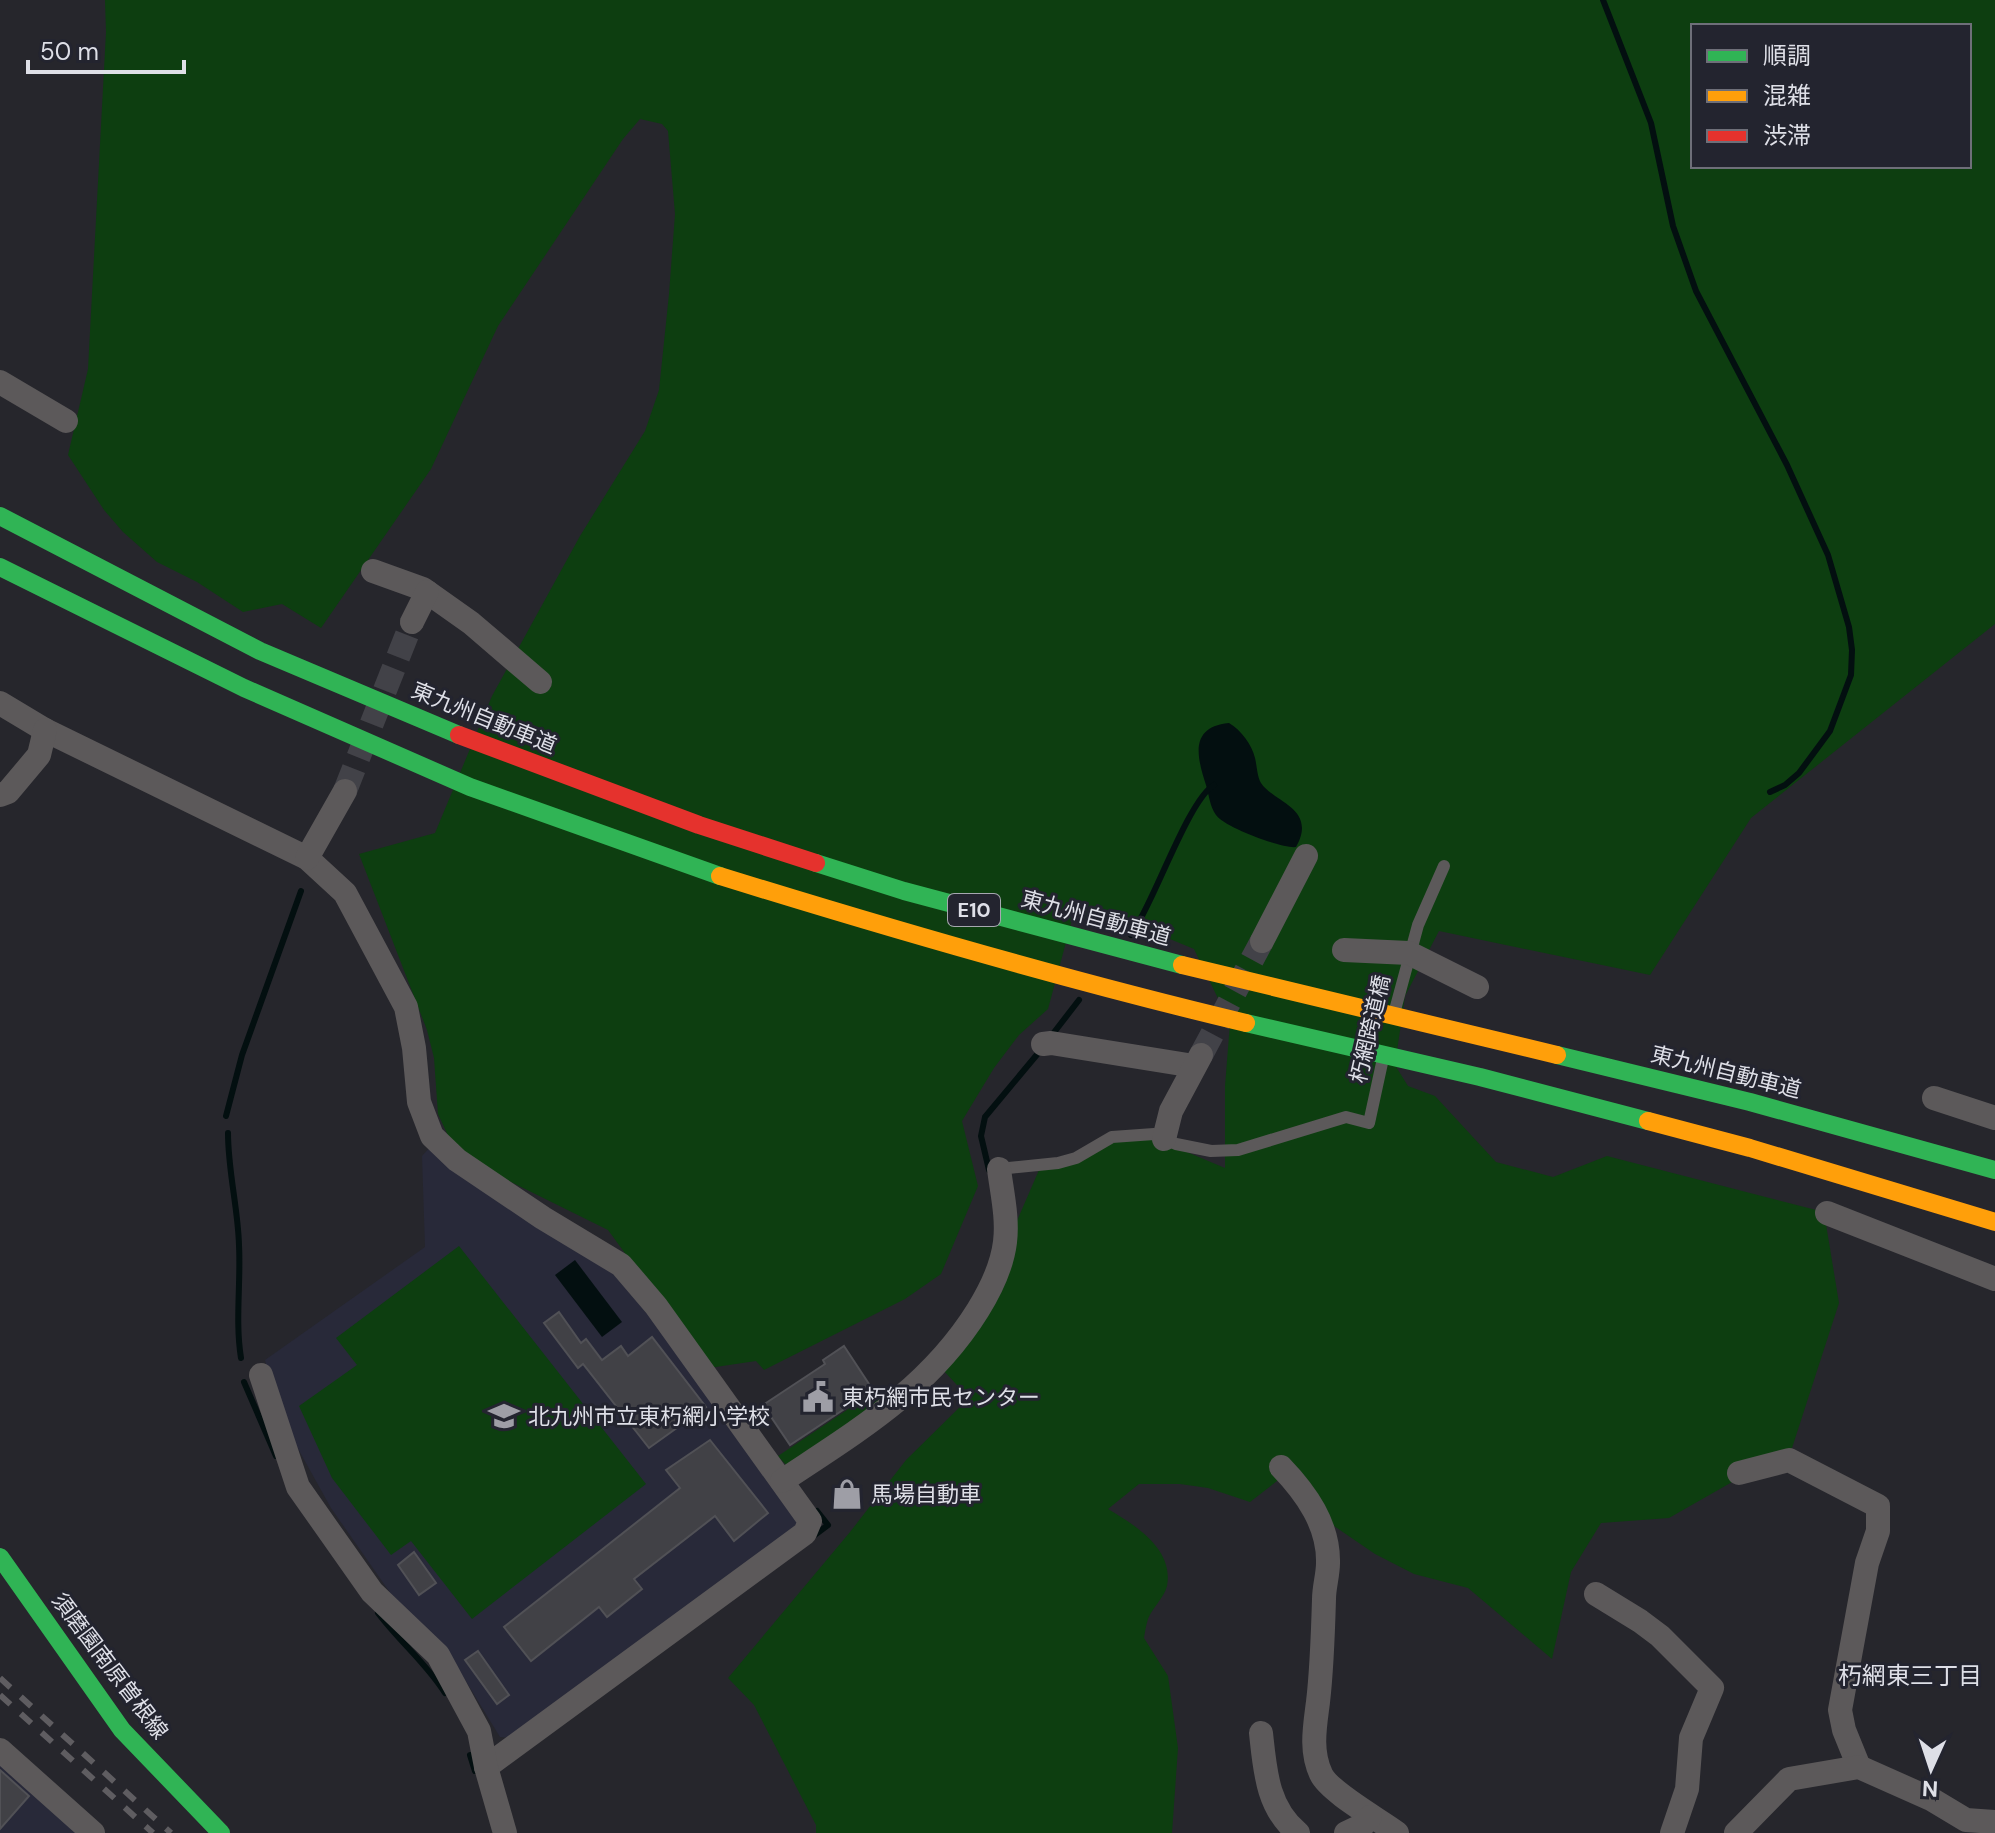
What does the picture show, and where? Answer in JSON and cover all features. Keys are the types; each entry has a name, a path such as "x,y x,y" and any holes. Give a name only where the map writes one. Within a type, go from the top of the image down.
{"main road":[{"name":"東九州自動車道","path":"0,516 260,651 487,747 714,830 904,891 1125,951 1750,1102 1995,1170"},
{"name":"E10","path":"0,567 244,688 470,787 679,863 901,932 1114,992 1480,1077 1750,1148 1995,1222"},
{"name":"須磨園南原曽根線","path":"0,1557 122,1730 221,1833"}],"street":[{"path":"0,382 66,421"},
{"path":"373,571 427,592 471,623 540,682"},
{"path":"412,622 427,592"},
{"path":"0,703 45,730 307,858 345,893 406,1007 419,1102 432,1136 457,1160 543,1218 621,1265 656,1306 810,1521 805,1533 486,1767"},
{"path":"0,795 8,792 39,755 45,730"},
{"path":"307,858 345,791"},
{"path":"1262,941 1306,856"},
{"path":"1344,950 1407,958 1477,987"},
{"path":"1043,1044 1198,1060 1171,1111 1164,1139"},
{"path":"1934,1098 1995,1118"},
{"path":"782,1481 915,1388 963,1334 989,1291 1002,1255 1006,1220 999,1169"},
{"path":"1827,1213 1995,1279"},
{"path":"261,1375 298,1487 372,1592 438,1655 479,1731 505,1833"},
{"path":"1739,1473 1789,1460 1878,1506 1878,1531 1867,1563 1840,1710 1844,1730 1859,1767"},
{"path":"1281,1467 1308,1499 1326,1540 1329,1559 1324,1592 1323,1657 1315,1758 1322,1778 1370,1817 1397,1833"},
{"path":"1596,1594 1660,1636 1712,1688 1691,1738 1687,1789 1672,1833"},
{"path":"1261,1733 1272,1800 1287,1824 1298,1833"},
{"path":"0,1750 93,1833"},
{"path":"1736,1833 1789,1779 1859,1767 1931,1799 1966,1820 1995,1822"},
{"path":"1346,1833 1363,1825 1370,1817"}],"lane":[{"name":"朽網跨道橋","path":"1391,1026 1407,958 1444,866"},
{"name":"朽網跨道橋","path":"1164,1139 1211,1151 1238,1150 1346,1117 1369,1123 1387,1041"},
{"path":"999,1169 1058,1163 1076,1158 1112,1137 1141,1133 1164,1139"}],"shaded area":[{"path":"1229,723 1242,734 1251,748 1261,783 1298,815 1302,823 1296,847 1279,845 1241,831 1221,820 1214,812 1200,764 1199,745 1207,730"},
{"name":"北九州市立東朽網小学校","path":"433,1144 598,1243 800,1518 799,1527 512,1738 500,1737 459,1670 398,1604 331,1508 296,1445 272,1388 265,1360 425,1247 422,1156"},
{"path":"575,1260 622,1322 602,1337 555,1275"},
{"path":"0,1760 81,1833 0,1833"}],"green space":[{"path":"105,0 1995,0 1995,624 1751,818 1650,975 1439,931 1405,996 1395,1065 1408,1086 1435,1096 1496,1162 1553,1177 1607,1156 1824,1212 1839,1303 1792,1448 1669,1518 1601,1523 1571,1572 1552,1659 1468,1588 1414,1574 1375,1554 1334,1526 1305,1479 1277,1481 1250,1502 1208,1488 1139,1484 1108,1509 1150,1540 1165,1561 1168,1573 1167,1586 1150,1615 1144,1638 1168,1676 1178,1748 1172,1833 816,1833 816,1825 754,1705 728,1678 906,1460 969,1398 943,1370 1013,1230 1039,1170 1110,1140 1151,1137 1225,1168 1225,1086 1230,1023 1194,949 1124,920 1072,920 1048,1009 1019,1035 994,1068 962,1121 978,1186 941,1274 905,1299 764,1370 756,1361 709,1368 608,1230 489,1171 452,1144 438,1114 434,1058 427,1030 359,854 435,833 492,696 580,536 645,431 659,390 669,294 675,214 668,131 662,124 640,119 623,139 498,326 431,469 321,628 282,604 243,612 197,582 157,562 123,532 104,510 68,455 88,369 106,32"},
{"path":"459,1246 646,1484 472,1619 411,1541 391,1555 332,1478 299,1406 357,1365 336,1338"},
{"path":"874,1392 881,1403 786,1465 778,1456"}],"building":[{"path":"559,1312 581,1343 586,1339 602,1360 621,1346 628,1356 652,1337 706,1407 649,1448 583,1364 578,1368 544,1323"},
{"name":"東朽網市民センター","path":"844,1346 873,1390 790,1445 763,1405 825,1364 823,1360"},
{"path":"710,1440 768,1513 734,1541 715,1516 634,1579 642,1589 607,1617 599,1607 531,1661 504,1627 680,1488 666,1470"},
{"path":"414,1552 436,1583 419,1595 398,1565"},
{"path":"478,1651 509,1695 497,1704 465,1660"},
{"path":"0,1770 29,1796 0,1829"}],"waterway":[{"path":"1603,0 1651,123 1673,226 1696,291 1787,465 1828,555 1849,627 1851,675 1830,731 1799,773 1770,792"},
{"path":"1131,935 1193,811 1214,785"},
{"path":"226,1116 242,1055 301,891"},
{"path":"1052,1035 1079,1000"},
{"path":"989,1170 981,1136 985,1117 1040,1051"},
{"path":"228,1133 238,1231 241,1358"},
{"path":"244,1382 276,1456"},
{"path":"812,1537 828,1525 817,1511"},
{"path":"378,1613 445,1693"},
{"path":"470,1755 475,1771"}],"tunnel":[{"path":"345,791 412,622"},
{"path":"1201,1055 1262,941"}],"railway":[{"path":"0,1678 171,1833"},
{"path":"0,1695 153,1833"}],"traffic: fast":[{"path":"0,516 260,651 459,735"},
{"path":"0,567 244,688 470,787 720,876"},
{"path":"816,863 904,891 1182,965"},
{"path":"1246,1023 1480,1077 1648,1121"},
{"path":"1557,1055 1750,1102 1995,1170"},
{"path":"0,1557 122,1730 221,1833"}],"traffic: slow":[{"path":"720,876 982,954 1246,1023"},
{"path":"1182,965 1557,1055"},
{"path":"1648,1121 1750,1148 1995,1222"}],"traffic: jam":[{"path":"459,735 699,825 816,863"}],"place":[{"name":"東朽網市民センター","path":"818,1397"},
{"name":"北九州市立東朽網小学校","path":"504,1416"},
{"name":"馬場自動車","path":"847,1494"}],"district":[{"name":"朽網東三丁目","path":"1910,1675"}]}
